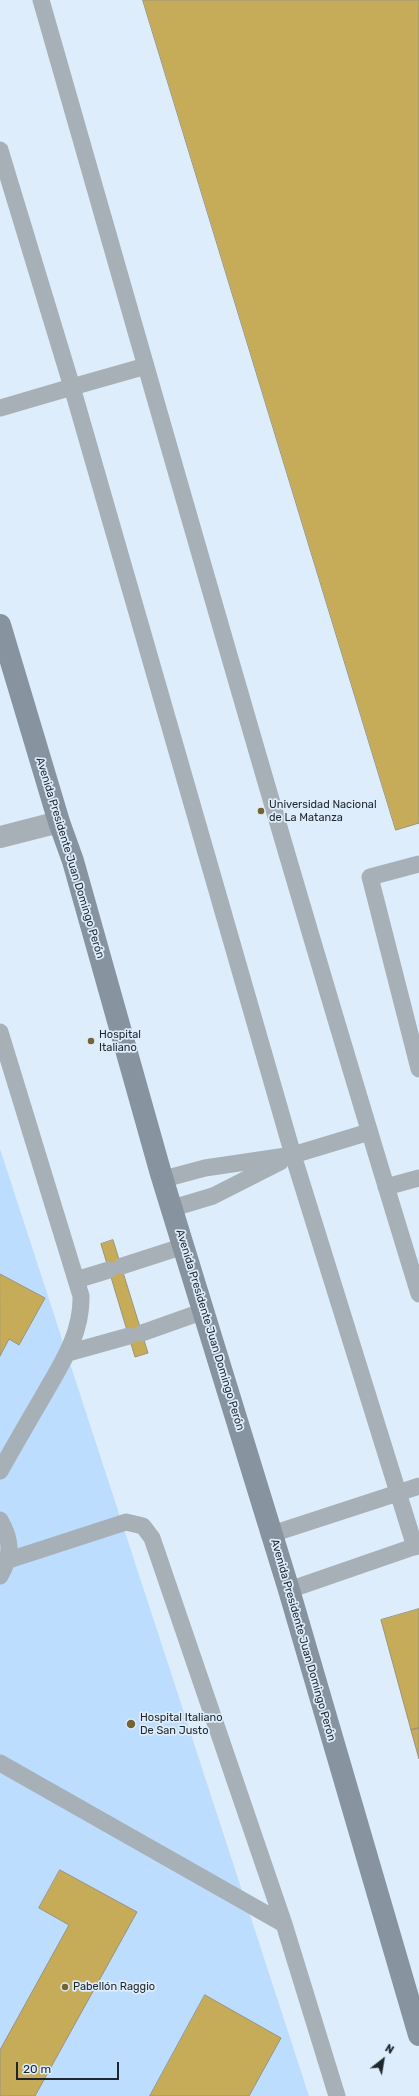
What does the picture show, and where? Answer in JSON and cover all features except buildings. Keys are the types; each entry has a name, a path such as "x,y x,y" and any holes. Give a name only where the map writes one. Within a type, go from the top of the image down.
{"main road":[{"name":"Avenida Presidente Juan Domingo Perón","path":"0,625 59,822 73,861 164,1179 289,1590 419,2035"}],"street":[{"path":"0,837 59,822"}],"lane":[{"path":"41,0 369,1132 419,1294"},
{"path":"0,150 72,386 293,1155 398,1493 417,1546 289,1590"},
{"path":"0,408 72,386 146,366"},
{"path":"419,864 370,877 419,1069"},
{"path":"0,1032 81,1296 82,1311 68,1353 0,1471"},
{"path":"164,1179 205,1168 293,1155 369,1132"},
{"path":"173,1208 213,1196 293,1155"},
{"path":"386,1187 419,1178"},
{"path":"76,1280 184,1246"},
{"path":"68,1353 135,1334 204,1311"},
{"path":"272,1534 419,1486"},
{"path":"0,1520 8,1534 9,1560 0,1576"},
{"path":"9,1560 126,1522 143,1526 152,1538 284,1924 338,2096"},
{"path":"0,1763 284,1924"}],"shaded area":[{"name":"Hospital Italiano De San Justo","path":"0,1149 309,2096 0,2096"}],"place":[{"name":"Universidad Nacional de La Matanza","path":"261,811"},
{"name":"Hospital Italiano","path":"91,1041"},
{"name":"Hospital Italiano De San Justo","path":"131,1724"},
{"name":"Pabellón Raggio","path":"65,1987"}]}
